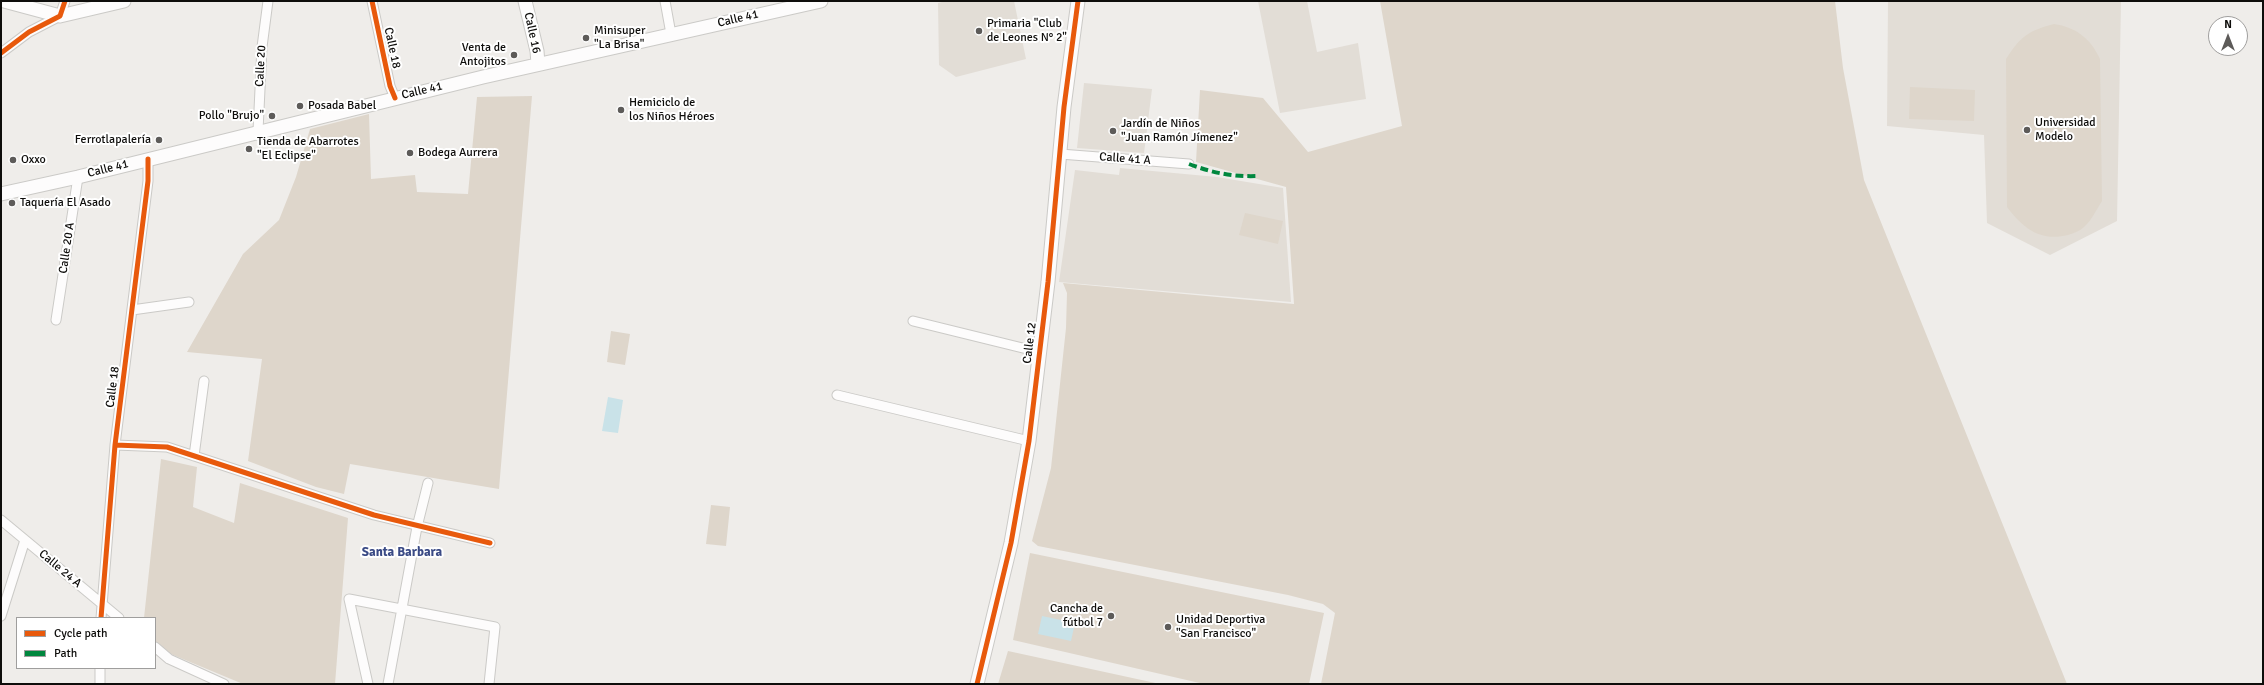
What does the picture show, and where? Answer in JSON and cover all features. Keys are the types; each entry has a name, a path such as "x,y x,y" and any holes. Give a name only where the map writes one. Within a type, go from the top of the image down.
{"main road":[{"path":"4,1 60,16 124,1"},
{"name":"Calle 16","path":"525,1 537,50 538,64"},
{"path":"777,10 796,1"},
{"name":"Calle 41","path":"1,194 78,177 258,131 538,64 821,1"},
{"name":"Calle 12","path":"977,684 1011,543 1028,441 1039,352 1064,107 1078,1"}],"street":[{"path":"1,53 29,32 60,16 65,1"},
{"name":"Calle 20","path":"258,131 262,47 268,1"},
{"name":"Calle 18","path":"372,1 390,86 395,98"},
{"path":"665,1 671,34"},
{"name":"Calle 41 A","path":"1060,154 1189,164"},
{"name":"Calle 18","path":"101,617 115,445 148,181 148,159"},
{"name":"Calle 20 A","path":"56,320 78,177"},
{"path":"132,310 189,302"},
{"path":"913,321 1039,352"},
{"path":"194,456 204,381"},
{"path":"836,395 1028,441"},
{"path":"115,445 167,447 374,516 490,543"},
{"path":"388,684 417,527 428,483"},
{"name":"Calle 24 A","path":"1,520 118,617"},
{"path":"1,616 25,540"},
{"path":"368,684 349,599 495,627 489,684"},
{"path":"156,648 169,659 224,684"},
{"path":"100,669 100,684"}],"shaded area":[{"name":"Primaria \"Club de Leones N° 2\"","path":"946,1 1014,1 1026,59 956,77 939,65 938,3"},
{"path":"1258,1 1307,1 1317,52 1358,43 1366,99 1280,113"},
{"path":"1380,1 1835,1 1843,68 1864,180 2067,684 1321,684 1335,613 1323,604 1288,595 1038,546 1032,541 1051,468 1066,328 1067,293 1063,283 1294,304 1286,187 1196,162 1200,90 1263,98 1308,152 1402,126"},
{"name":"Universidad Modelo","path":"1888,1 2121,1 2117,221 2050,255 1987,223 1984,135 1887,126"},
{"path":"2054,24 2069,28 2082,35 2092,46 2100,59 2102,201 2092,218 2077,232 2058,237 2049,237 2033,232 2026,227 2007,207 2006,59 2016,45 2031,32"},
{"name":"Jardín de Niños \"Juan Ramón Jímenez\"","path":"1084,83 1152,89 1144,153 1077,148"},
{"path":"1910,87 1975,90 1974,121 1909,119"},
{"path":"532,96 499,489 350,464 344,494 316,487 248,461 262,359 187,352 243,254 279,220 296,177 310,129 369,114 371,179 415,175 417,192 468,194 477,97"},
{"path":"1120,168 1217,177 1283,188 1291,302 1059,282 1075,170 1119,175"},
{"path":"1245,213 1283,221 1278,244 1239,235"},
{"path":"611,331 630,334 625,365 607,362"},
{"path":"161,459 197,467 193,507 234,523 240,483 348,518 335,684 243,684 166,652 156,643 156,617 144,617"},
{"path":"711,505 730,507 726,546 706,544"},
{"name":"Unidad Deportiva \"San Francisco\"","path":"1030,553 1324,613 1309,684 1204,684 1013,640"},
{"path":"1008,651 1160,684 998,684"}],"water":[{"path":"608,397 623,400 618,433 602,431"},
{"path":"1042,616 1075,623 1071,641 1038,634"}],"marked path":[{"path":"1189,164 1223,174 1258,176"}],"cycle path":[{"path":"1,53 29,32 60,16 65,1"},
{"path":"372,1 390,86 395,98"},
{"path":"977,684 1011,543 1029,441 1048,282 1064,107 1078,1"},
{"path":"101,617 115,445 148,181 148,159"},
{"path":"115,445 167,447 374,515 490,543"}],"place":[{"name":"Primaria \"Club de Leones N° 2\"","path":"979,31"},
{"name":"Minisuper \"La Brisa\"","path":"586,38"},
{"name":"Venta de Antojitos","path":"514,55"},
{"name":"Posada Babel","path":"300,106"},
{"name":"Hemiciclo de los Niños Héroes","path":"621,110"},
{"name":"Pollo \"Brujo\"","path":"272,116"},
{"name":"Universidad Modelo","path":"2027,130"},
{"name":"Jardín de Niños \"Juan Ramón Jímenez\"","path":"1113,131"},
{"name":"Ferrotlapalería","path":"159,140"},
{"name":"Tienda de Abarrotes \"El Eclipse\"","path":"249,149"},
{"name":"Bodega Aurrera","path":"410,153"},
{"name":"Oxxo","path":"13,160"},
{"name":"Taquería El Asado","path":"12,203"},
{"name":"Cancha de fútbol 7","path":"1111,616"},
{"name":"Unidad Deportiva \"San Francisco\"","path":"1168,627"}],"district":[{"name":"Santa Barbara","path":"402,553"}]}
